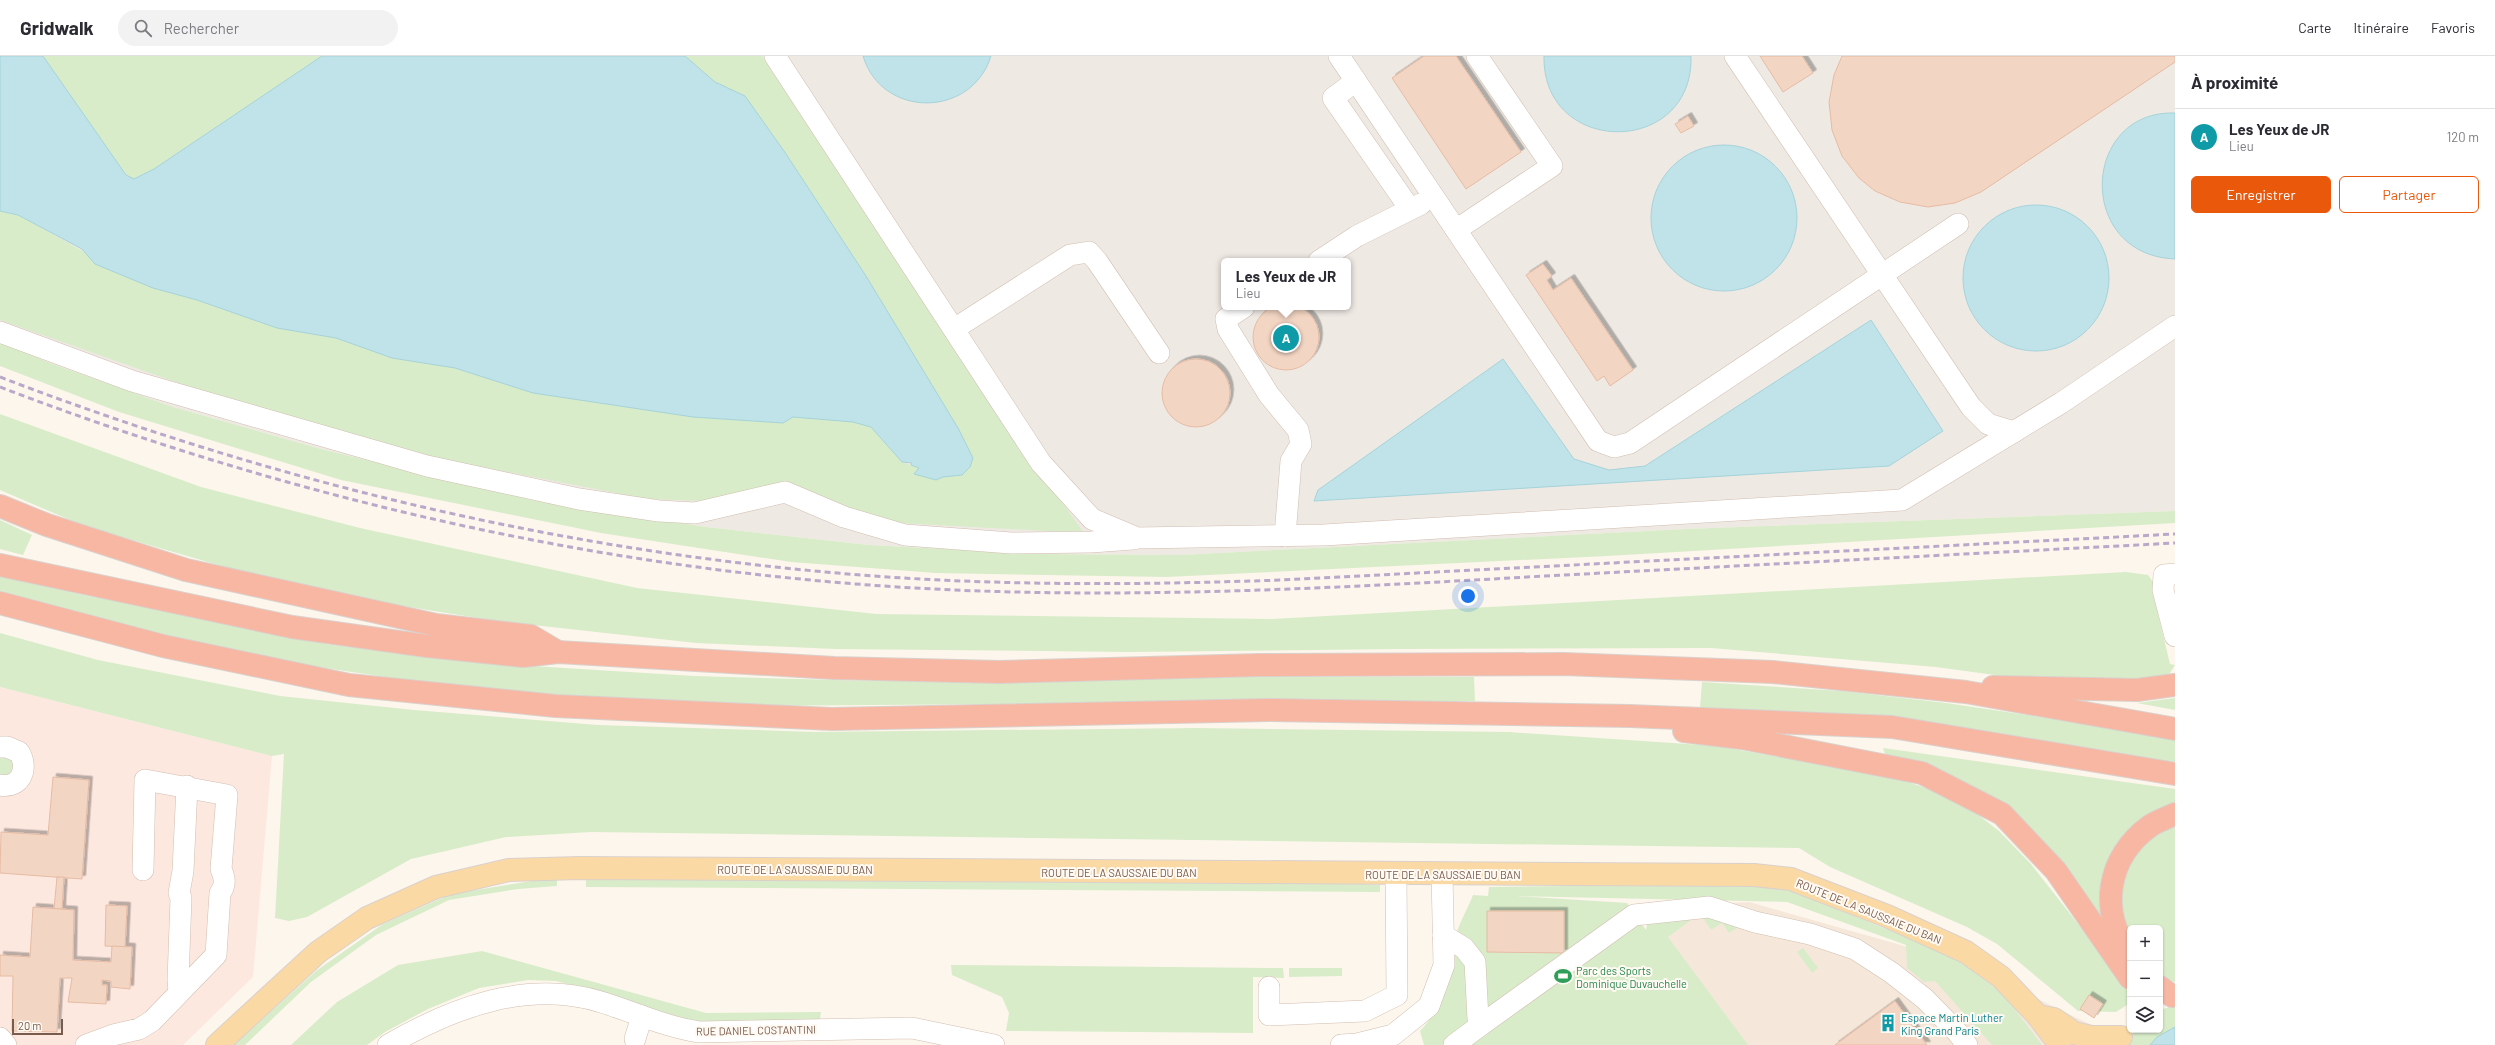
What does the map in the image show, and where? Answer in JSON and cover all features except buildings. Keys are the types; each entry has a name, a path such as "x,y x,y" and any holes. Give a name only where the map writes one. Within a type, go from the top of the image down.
{"highway":[{"path":"0,506 47,525 186,570 436,625 531,636 558,652"},
{"path":"0,565 292,627 427,646 523,656 558,652 834,668 1000,672 1260,665 1564,664 1773,672 1966,692 2175,729"},
{"path":"0,604 163,646 349,685 556,706 832,719 1269,710 1630,716 1892,728 2175,774"},
{"path":"1966,692 1998,686 2137,690 2175,685"},
{"path":"1630,716 1653,728 1742,738 1922,773 2002,814 2056,872 2127,974"},
{"path":"2127,949 2122,943 2110,913 2111,884 2124,853 2150,826 2175,814"}],"main road":[{"name":"ROUTE DE LA SAUSSAIE DU BAN","path":"217,1045 318,952 367,918 436,887 509,870 580,868 1754,875 1791,879 1887,916 1966,952 2000,977 2038,1016 2060,1045"},
{"path":"2038,1016 2054,1019 2074,1033 2091,1037 2123,1035"}],"street":[{"path":"775,56 1041,463 1092,519 1137,538"},
{"path":"1339,56 1598,441 1614,447 1630,443 1883,276 1958,224"},
{"path":"1456,230 1552,166 1477,56"},
{"path":"1734,56 1971,407 1988,424 2014,432"},
{"path":"1356,81 1333,98 1410,210"},
{"path":"1324,258 1357,236 1434,197"},
{"path":"954,328 1070,255 1089,252 1097,261 1159,353"},
{"path":"1240,310 1226,319 1228,328 1269,395 1298,430 1301,444 1290,461 1285,536"},
{"path":"0,332 155,388 427,466 579,499 659,511 695,513 784,492 844,517 905,535 1011,543 1091,542 1137,538 1285,536 1671,515 1902,500 2061,403 2175,326"},
{"path":"2175,574 2164,575 2163,590 2175,636"},
{"path":"0,747 13,748 19,752 24,765 21,778 16,783 9,786 0,785"},
{"path":"86,1045 113,1034 139,1029 164,1011 179,992 216,955 220,893 224,888 225,878 221,869 227,794 145,780 143,870"},
{"path":"179,992 178,980 182,898 179,893 183,871 187,786"},
{"path":"1269,987 1269,1015 1365,1011 1397,995 1396,874"},
{"path":"1341,1045 1357,1044 1393,1035 1429,1006 1444,965 1442,874"},
{"path":"1454,1045 1634,915 1709,907 1755,922 1810,934 1855,949 1892,973 1925,999 1958,1032 1967,1045"},
{"path":"1443,936 1464,948 1475,962 1478,1019 1482,1025"},
{"name":"RUE DANIEL COSTANTINI","path":"388,1045 422,1025 450,1013 494,1000 540,993 578,995 642,1016 687,1038 783,1037 912,1028 994,1045"},
{"path":"635,1039 642,1016"},
{"path":"0,1038 6,1045"}],"shaded area":[{"path":"0,56 2175,56 2175,511 1686,529 1179,555 1041,554 869,545 706,527 532,500 321,449 173,407 50,363 0,343"},
{"path":"0,687 272,756 253,977 183,1045 0,1045"},
{"path":"1749,902 1961,962 2133,1045 1731,1045 1647,907"}],"green space":[{"path":"43,56 322,56 154,169 134,179 126,175"},
{"path":"685,56 762,56 994,406 1084,533 883,522 795,487 708,501 647,499 415,454 201,391 0,320 0,211 18,215 86,253 95,264 159,290 197,300 277,328 336,338 392,358 455,368 533,393 693,417 792,417 853,422 871,427 902,462 919,468 915,474 936,480 943,477 962,475 973,458 958,428 866,276 745,96 715,82"},
{"path":"0,342 50,363 173,407 321,449 532,500 706,527 869,545 1041,554 1179,555 1686,529 2175,511 2175,523 1607,556 1166,577 936,573 791,562 601,533 341,480 119,412 0,366"},
{"path":"0,414 201,487 360,528 637,588 876,614 1272,619 2126,572 2148,575 2156,586 2153,593 2170,664 2175,665 2166,679 2115,683 2002,676 1936,667 1711,648 1128,652 835,649 696,643 497,621 308,591 84,526 0,490"},
{"path":"0,520 32,535 23,555 0,549"},
{"path":"0,576 88,596 249,626 325,644 484,663 694,676 872,681 1003,677 1474,677 1475,701 722,706 589,699 453,687 305,665 129,629 0,592"},
{"path":"0,633 98,660 280,696 414,710 598,725 815,732 1196,728 1509,732 1717,746 1897,778 1959,800 1999,831 2030,863 2127,986 2127,1005 2116,1012 2078,1011 1997,944 1967,927 1830,867 1799,848 591,832 506,837 411,859 307,917 289,921 275,918 284,754 272,756 0,687"},
{"path":"1702,682 1842,691 1946,703 2175,737 2175,765 1700,708"},
{"path":"2175,698 2175,710 2137,703"},
{"path":"1883,748 2175,789 2175,805 2131,834 2114,853 2107,864 2102,882 2105,923 2050,851 1886,757"},
{"path":"0,755 13,760 13,771 8,775 0,776"},
{"path":"2175,826 2175,982 2163,977 2163,925 2127,926 2124,918 2122,902 2123,885 2128,870 2146,843 2160,833"},
{"path":"557,877 557,886 518,889 449,900 376,935 311,982 245,1045 234,1045 316,971 383,924 451,894"},
{"path":"586,877 1295,881 1380,885 1380,892 586,887"},
{"name":"Parc des Sports Dominique Duvauchelle","path":"1740,884 1792,891 1921,943 1961,962 2003,994 2042,1045 1992,1045 1935,981 1924,982 1907,968 1906,945 1787,902 1516,896 1627,903 1646,930 1649,917 1691,913 1740,926 1729,933 1722,923 1711,930 1703,918 1695,917 1668,937 1748,1045 1424,1045 1420,1031 1436,1009 1441,997 1445,986 1456,935 1473,895 1488,896 1489,887"},
{"path":"1803,948 1818,968 1812,973 1797,952"},
{"path":"482,951 706,1013 821,1012 820,1020 703,1024 556,981 528,980 479,988 428,1009 385,1032 367,1045 291,1045 337,1002 398,965"},
{"path":"951,965 1283,968 1284,978 1253,977 1253,1033 1006,1031 1009,1013 1002,997 952,975"},
{"path":"1289,968 1342,968 1342,976 1289,977"},
{"path":"2175,1005 2175,1045 2128,1045 2134,1033 2163,1033 2163,1009"}],"water":[{"path":"0,56 43,56 126,175 134,179 154,169 322,56 685,56 715,82 745,96 784,151 866,276 958,428 973,458 970,467 962,475 943,477 936,480 914,474 919,468 911,465 912,463 902,462 871,427 853,422 793,417 783,423 693,417 533,393 455,368 392,358 336,338 277,328 197,300 153,288 95,264 82,249 18,215 0,211"},
{"path":"863,56 991,56 981,76 966,91 947,100 927,103 907,100 888,91 873,77"},
{"path":"1544,56 1691,56 1685,89 1669,113 1645,127 1618,132 1590,127 1567,113 1550,89"},
{"path":"2175,113 2175,259 2142,251 2120,234 2106,210 2102,183 2107,157 2121,134 2144,118"},
{"path":"1717,145 1731,145 1759,153 1771,161 1781,171 1792,190 1796,204 1796,232 1789,253 1781,265 1771,275 1752,286 1731,291 1717,291 1689,283 1677,275 1667,265 1656,246 1651,225 1651,211 1659,183 1667,171 1677,161 1696,150"},
{"path":"2029,205 2043,205 2071,213 2088,226 2101,243 2104,250 2108,264 2108,292 2104,306 2097,319 2088,330 2071,343 2064,346 2043,351 2029,351 2001,343 1984,330 1979,324 1968,306 1963,285 1963,271 1971,243 1984,226 1990,221 2008,210"},
{"path":"1871,320 1943,431 1889,466 1314,501 1318,490 1503,359 1574,459 1609,470 1645,466"},
{"path":"2175,1027 2175,1045 2150,1045 2157,1037"}],"railway":[{"path":"0,377 104,415 209,449 316,480 423,507 532,530 641,549 751,564 914,579 1071,584 1228,582 2175,534"},
{"path":"0,387 111,427 222,463 335,495 450,523 565,546 681,565 798,579 915,588 1072,593 1230,591 1388,585 2175,543"}],"place":[{"name":"Les Yeux de JR","path":"1286,338"},
{"name":"Parc des Sports Dominique Duvauchelle","path":"1563,976"},
{"name":"Espace Martin Luther King Grand Paris","path":"1888,1023"}]}
